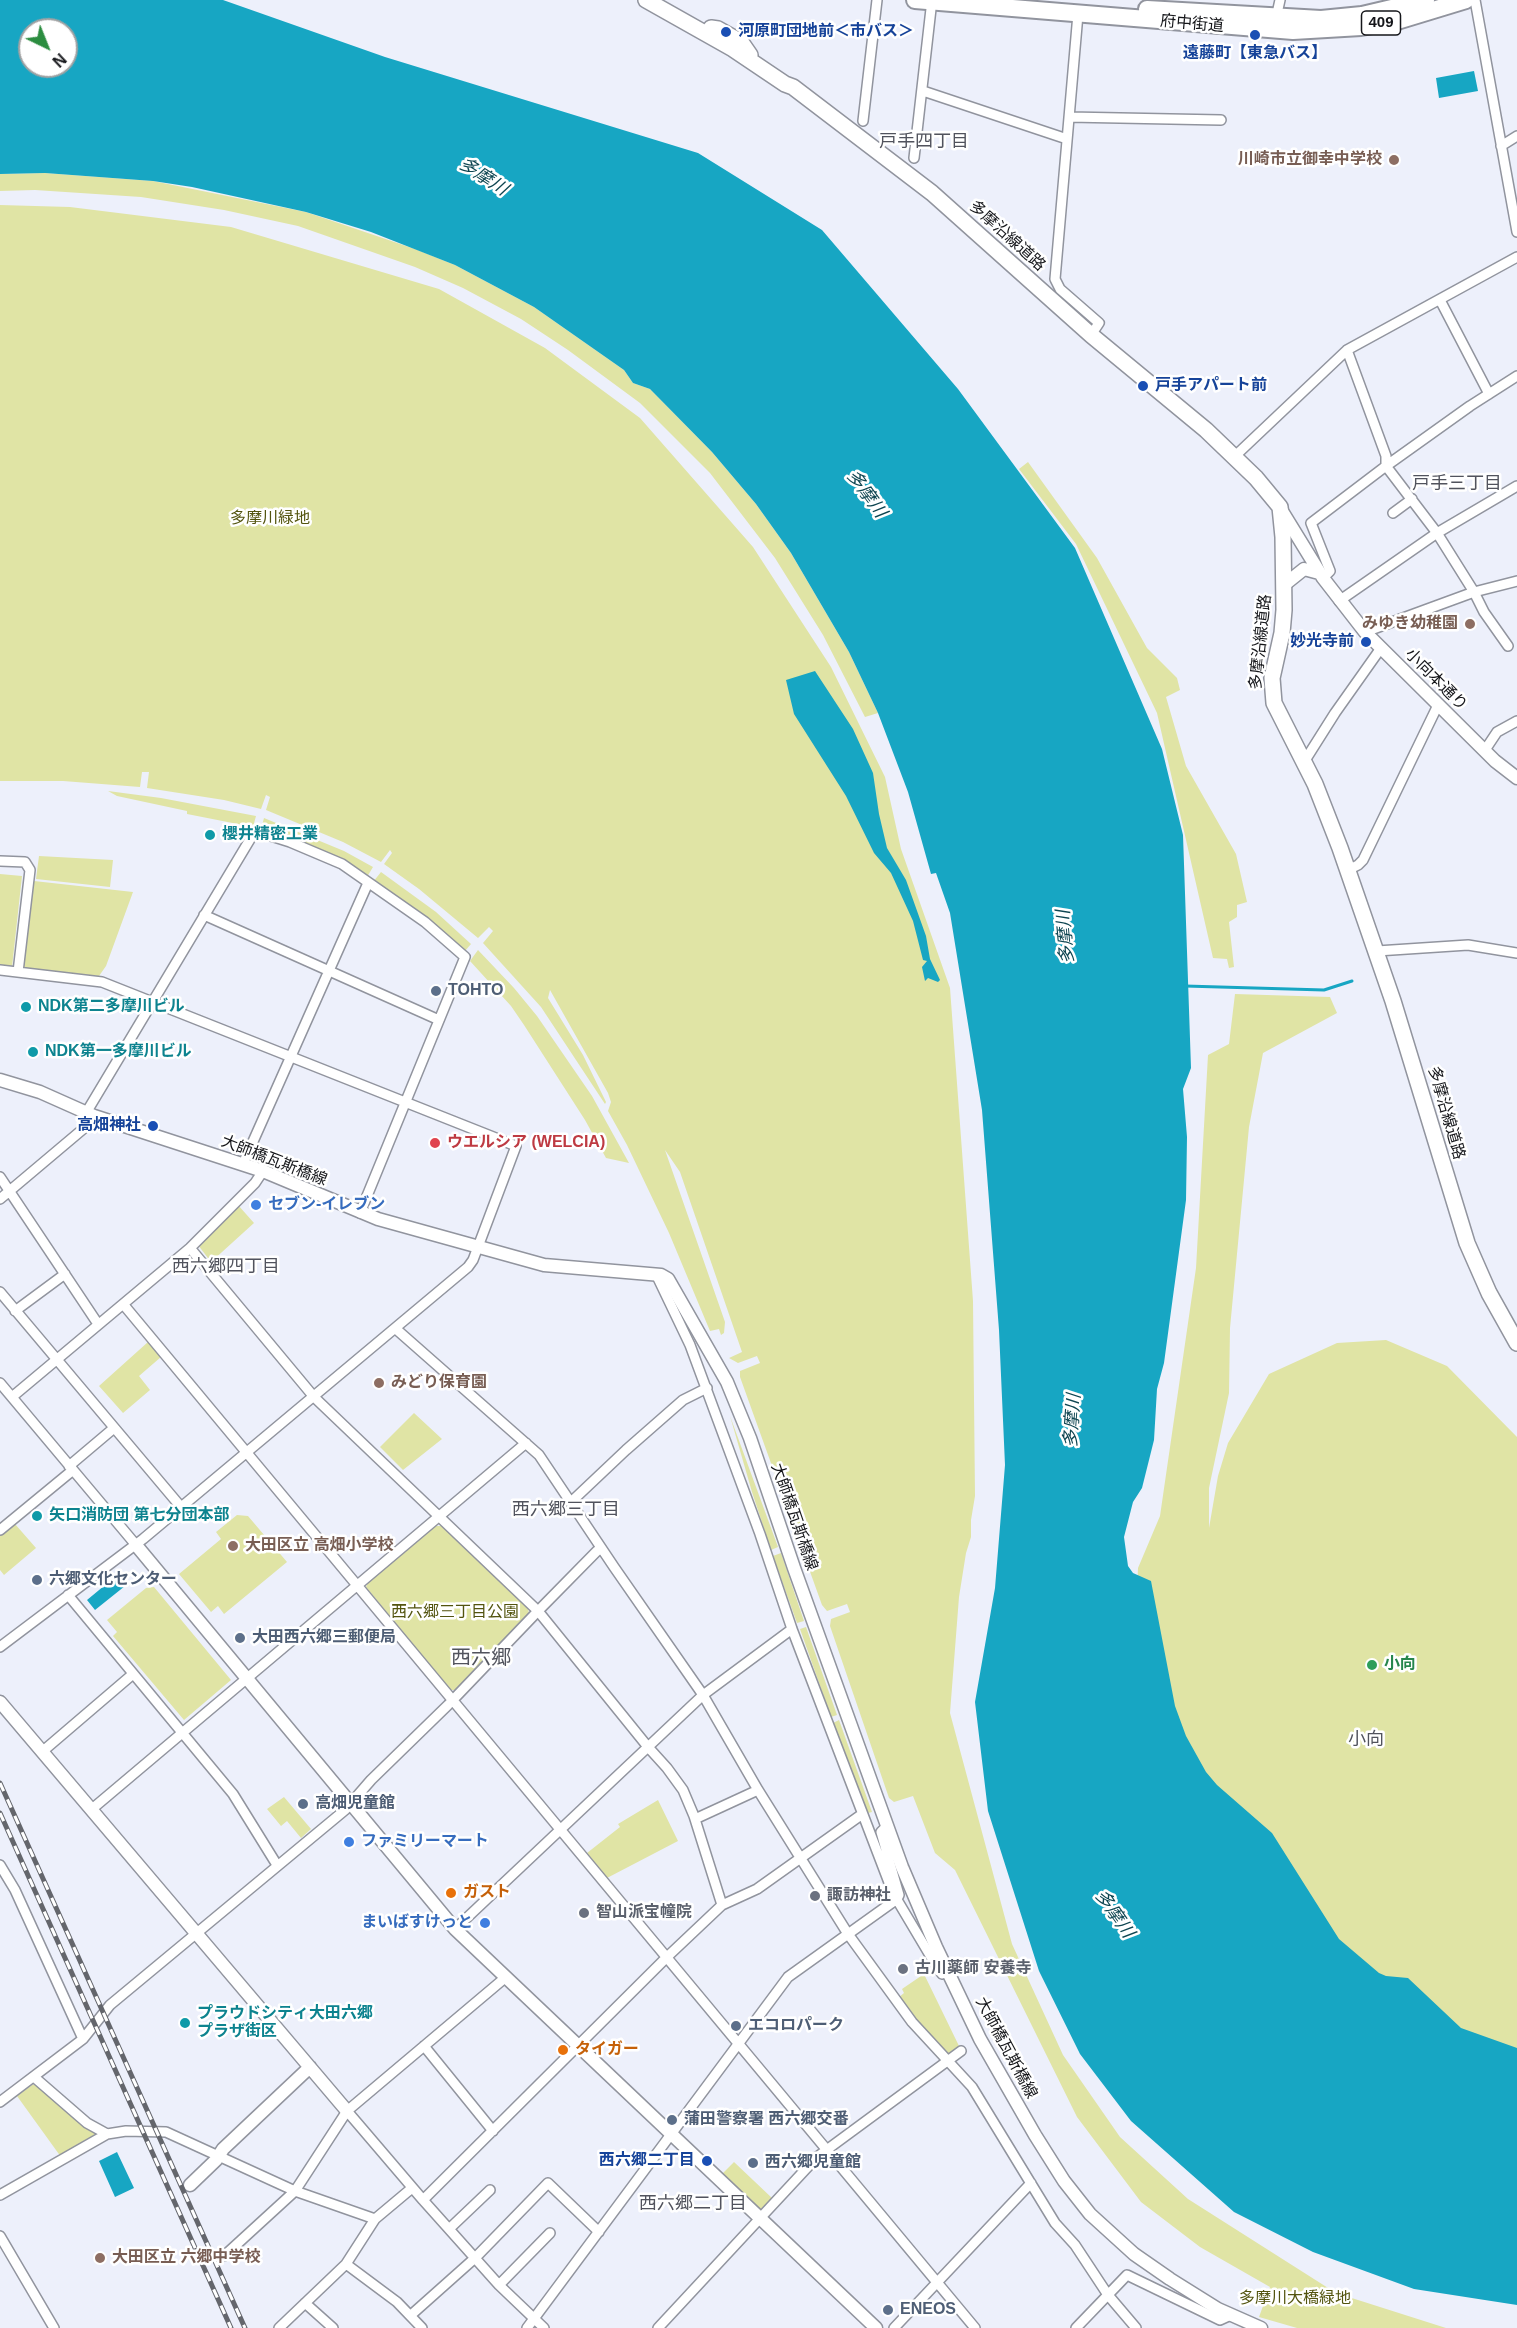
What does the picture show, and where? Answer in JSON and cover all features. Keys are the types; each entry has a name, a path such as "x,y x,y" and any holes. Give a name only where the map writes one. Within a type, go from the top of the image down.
{"highway":[{"name":"府中街道","path":"926,0 1078,7"},
{"name":"府中街道","path":"1017,0 1276,24 1360,27 1397,21 1466,0"},
{"name":"府中街道","path":"1276,24 1362,15 1424,0"}],"main road":[{"name":"多摩沿線道路","path":"646,0 733,49 793,87 932,193 1092,335 1180,407 1256,478 1280,507 1284,585 1282,633 1272,678 1272,695 1278,712 1324,805 1377,951 1464,1236 1489,1293 1517,1343"},
{"name":"多摩沿線道路","path":"659,0 705,28 718,29 741,42 750,55 788,78 793,87"}],"street":[{"path":"863,121 877,0"},
{"path":"914,158 923,91 926,0"},
{"path":"1276,24 1280,0"},
{"path":"1475,0 1517,232"},
{"path":"1078,7 1054,279 1060,289 1099,323 1092,335"},
{"path":"923,91 1067,139"},
{"path":"1069,117 1221,120"},
{"path":"1501,146 1517,136"},
{"path":"1234,457 1347,350 1517,257"},
{"path":"1440,300 1489,394"},
{"path":"1347,350 1386,456 1386,466 1437,533 1484,612 1508,646"},
{"path":"1284,585 1304,569 1321,575 1330,571 1311,523 1386,466 1517,376"},
{"path":"1339,601 1437,533 1517,486"},
{"path":"1393,513 1412,499"},
{"name":"小向本通り","path":"1280,507 1321,575 1365,632 1438,705 1517,778"},
{"path":"1365,632 1474,592 1517,581"},
{"path":"1304,762 1381,648"},
{"path":"1348,870 1363,860 1438,705"},
{"path":"1485,750 1497,732 1516,721"},
{"path":"0,1200 89,1124 90,1114 255,831 342,864 425,922 465,957 360,1213"},
{"path":"0,861 25,862 30,870 18,972"},
{"path":"243,1164 368,883"},
{"path":"204,915 439,1020"},
{"path":"1377,951 1468,945 1517,953"},
{"path":"0,970 102,982 516,1146 468,1267 136,1545 0,1647"},
{"name":"大師橋瓦斯橋線","path":"0,1080 40,1092 90,1114 262,1171 360,1213 544,1265 656,1274 668,1279 727,1382 750,1438 887,1826 919,1907 980,2040 1064,2181 1090,2214 1134,2254 1218,2309 1261,2328"},
{"path":"12,1397 190,1248 255,1183 262,1171"},
{"path":"0,1177 98,1324"},
{"path":"190,1248 314,1397 538,1611 683,1790 695,1819 722,1905"},
{"path":"15,1311 65,1274"},
{"path":"656,1274 677,1314 707,1388 792,1629 861,1815 893,1893 942,1974 949,1972"},
{"path":"0,1292 181,1507"},
{"path":"123,1304 975,2328"},
{"path":"396,1329 539,1455 704,1695 758,1790 848,1934 905,2013 972,2087 1055,2223 1075,2245 1108,2295 1136,2328"},
{"path":"0,1383 455,1929 876,2328"},
{"path":"571,1502 683,1400 707,1388"},
{"path":"0,1530 114,1428"},
{"path":"92,1809 526,1443"},
{"path":"0,2102 83,2039 110,2005 351,1804 390,1761 602,1549"},
{"path":"68,1595 233,1794 277,1865"},
{"path":"455,1929 704,1695 792,1629"},
{"path":"43,1751 134,1674"},
{"path":"0,1702 412,2188 499,2285 544,2328"},
{"path":"695,1819 758,1790"},
{"path":"423,2200 722,1905 757,1889 861,1815"},
{"path":"527,2328 673,2135 788,1977 897,1899 899,1895 881,1832 887,1826"},
{"path":"0,1865 15,1890 83,2039"},
{"path":"224,2256 295,2191 347,2110 506,1977"},
{"path":"424,2046 493,2131"},
{"path":"663,2327 760,2218 827,2149 961,2051"},
{"path":"190,2185 223,2149 310,2067"},
{"path":"34,2078 87,2123 107,2134"},
{"path":"0,2195 107,2134 126,2131 166,2132 295,2191 375,2219"},
{"path":"411,2315 475,2258 548,2183 599,2232"},
{"path":"894,2328 1031,2183"},
{"path":"279,2328 346,2264 375,2219 412,2188"},
{"path":"449,2229 490,2190"},
{"path":"499,2285 550,2233"},
{"path":"0,2236 54,2328"},
{"path":"346,2264 411,2315 422,2328"},
{"path":"1076,2328 1127,2275 1148,2283 1220,2320 1231,2315"},
{"path":"305,2303 333,2328"}],"green space":[{"path":"45,173 153,181 306,212 455,265 534,307 624,370 633,383 650,389 712,452 756,504 791,553 849,652 878,713 865,717 823,635 775,558 710,473 640,403 521,319 463,288 415,267 298,226 224,210 141,197 35,190 0,191 0,174"},
{"name":"多摩川緑地","path":"0,205 70,207 231,227 439,289 545,348 640,418 753,547 831,667 885,777 901,849 950,988 973,1301 975,1496 971,1537 959,1597 950,1713 1012,1944 1063,2055 1120,2137 1188,2199 1336,2293 1446,2328 1297,2328 1259,2317 1270,2287 1200,2247 1141,2202 1077,2117 955,1870 935,1853 913,1796 894,1802 889,1798 830,1626 831,1619 850,1612 847,1604 827,1611 822,1605 740,1377 740,1371 760,1363 757,1356 738,1363 729,1358 742,1352 680,1172 665,1150 725,1322 724,1333 721,1335 719,1329 710,1331 669,1233 608,1111 611,1102 608,1093 550,990 548,998 583,1055 605,1104 541,1007 483,943 493,931 489,927 478,938 419,889 384,864 392,853 390,850 381,862 343,842 266,810 270,797 266,795 261,809 224,800 147,788 149,772 142,772 140,787 63,781 0,781"},
{"path":"1028,462 1097,558 1147,648 1177,678 1180,690 1166,697 1186,766 1236,854 1247,902 1237,905 1237,917 1229,922 1234,967 1229,968 1227,959 1213,958 1157,713 1076,544 1019,469"},
{"path":"108,791 161,798 256,816 253,827 187,814 187,811 117,796"},
{"path":"264,818 344,851 373,867 367,877 323,850 261,829"},
{"path":"39,856 113,860 110,887 36,879"},
{"path":"381,872 436,912 471,944 465,951 425,917 373,882"},
{"path":"0,874 22,876 12,967 0,965"},
{"path":"34,881 133,892 106,966 99,976 23,969"},
{"path":"478,950 537,1016 592,1096 629,1163 606,1158 585,1120 511,1006 470,961"},
{"name":"小向","path":"1235,994 1330,997 1337,1013 1263,1053 1249,1127 1230,1328 1229,1393 1209,1488 1209,1528 1218,1476 1228,1443 1269,1374 1337,1343 1386,1340 1447,1366 1517,1437 1517,2069 1253,1967 1134,1654 1138,1568 1160,1516 1196,1268 1208,1055 1229,1044"},
{"path":"238,1205 254,1223 211,1262 198,1245"},
{"path":"148,1342 161,1357 139,1376 150,1390 123,1413 99,1386"},
{"path":"414,1413 442,1439 403,1470 380,1447"},
{"path":"730,1416 778,1547 771,1550 752,1492"},
{"path":"237,1515 248,1516 287,1562 224,1614 218,1606 211,1612 179,1574 221,1539 216,1532"},
{"path":"15,1524 36,1548 4,1575 0,1570 0,1536"},
{"name":"西六郷三丁目公園","path":"436,1526 442,1526 528,1608 529,1614 455,1690 450,1690 366,1587 368,1582"},
{"path":"781,1553 804,1621 797,1623 773,1556"},
{"path":"154,1587 231,1680 184,1720 113,1636 117,1632 107,1620 146,1588"},
{"path":"806,1627 837,1715 831,1717 800,1629"},
{"path":"839,1720 872,1812 868,1813 864,1807 833,1723"},
{"path":"284,1797 311,1829 301,1838 287,1821 281,1826 267,1809"},
{"path":"658,1800 678,1841 607,1878 587,1853 620,1827 618,1824"},
{"path":"924,1974 959,2046 947,2055 898,1998 904,1993 902,1989"},
{"path":"38,2084 102,2136 61,2157 17,2096 32,2085"},
{"path":"734,2162 772,2198 760,2210 722,2174"}],"water":[{"name":"多摩川","path":"0,0 223,0 385,57 698,153 822,230 958,389 1075,548 1162,749 1183,835 1191,1068 1183,1089 1187,1137 1186,1200 1164,1363 1157,1389 1154,1440 1142,1488 1133,1502 1124,1537 1128,1566 1133,1573 1151,1581 1175,1706 1186,1736 1206,1772 1217,1785 1272,1833 1339,1939 1379,1973 1408,1978 1461,2028 1517,2048 1517,2305 1414,2289 1313,2252 1234,2212 1131,2121 1080,2054 1039,1971 988,1811 975,1702 995,1588 1005,1465 999,1330 982,1110 950,913 936,873 931,874 908,792 878,713 849,652 791,553 756,504 712,452 650,389 633,383 624,370 534,307 455,265 371,232 306,212 192,187 153,181 45,173 0,174"},
{"path":"1474,71 1478,91 1439,98 1436,78"},
{"path":"815,671 853,729 873,773 887,848 906,880 926,936 930,959 940,980 938,982 928,978 925,981 922,967 927,961 923,960 913,921 891,873 874,853 846,796 794,714 786,680"},
{"path":"116,1576 125,1586 95,1610 87,1600"},
{"path":"117,2152 134,2188 115,2197 99,2161"}],"waterway":[{"path":"1185,986 1324,990 1352,981"}],"railway":[{"path":"0,1783 245,2328"},
{"path":"0,1813 231,2328"}],"place":[{"name":"河原町団地前＜市バス＞","path":"726,32"},
{"name":"遠藤町【東急バス】","path":"1255,35"},
{"name":"川崎市立御幸中学校","path":"1394,160"},
{"name":"戸手アパート前","path":"1143,386"},
{"name":"みゆき幼稚園","path":"1470,624"},
{"name":"妙光寺前","path":"1366,642"},
{"name":"櫻井精密工業","path":"210,835"},
{"name":"TOHTO","path":"436,991"},
{"name":"NDK第二多摩川ビル","path":"26,1007"},
{"name":"NDK第一多摩川ビル","path":"33,1052"},
{"name":"高畑神社","path":"153,1126"},
{"name":"ウエルシア (WELCIA)","path":"435,1143"},
{"name":"セブン-イレブン","path":"256,1205"},
{"name":"みどり保育園","path":"379,1383"},
{"name":"矢口消防団 第七分団本部","path":"37,1516"},
{"name":"大田区立 高畑小学校","path":"233,1546"},
{"name":"六郷文化センター","path":"37,1580"},
{"name":"大田西六郷三郵便局","path":"240,1638"},
{"name":"小向","path":"1372,1665"},
{"name":"高畑児童館","path":"303,1804"},
{"name":"ファミリーマート","path":"349,1842"},
{"name":"ガスト","path":"451,1893"},
{"name":"諏訪神社","path":"815,1896"},
{"name":"智山派宝幢院","path":"584,1913"},
{"name":"まいばすけっと","path":"485,1923"},
{"name":"古川薬師 安養寺","path":"903,1969"},
{"name":"プラウドシティ大田六郷 プラザ街区","path":"185,2023"},
{"name":"エコロパーク","path":"736,2026"},
{"name":"タイガー","path":"563,2050"},
{"name":"蒲田警察署 西六郷交番","path":"672,2120"},
{"name":"西六郷二丁目","path":"707,2161"},
{"name":"西六郷児童館","path":"753,2163"},
{"name":"大田区立 六郷中学校","path":"100,2258"},
{"name":"ENEOS","path":"888,2310"}],"district":[{"name":"戸手四丁目","path":"924,142"},
{"name":"戸手三丁目","path":"1457,484"},
{"name":"西六郷四丁目","path":"226,1267"},
{"name":"西六郷三丁目","path":"566,1510"},
{"name":"西六郷","path":"481,1658"},
{"name":"小向","path":"1366,1740"},
{"name":"西六郷二丁目","path":"693,2204"}],"park label":[{"name":"多摩川大橋緑地","path":"1295,2299"}]}
